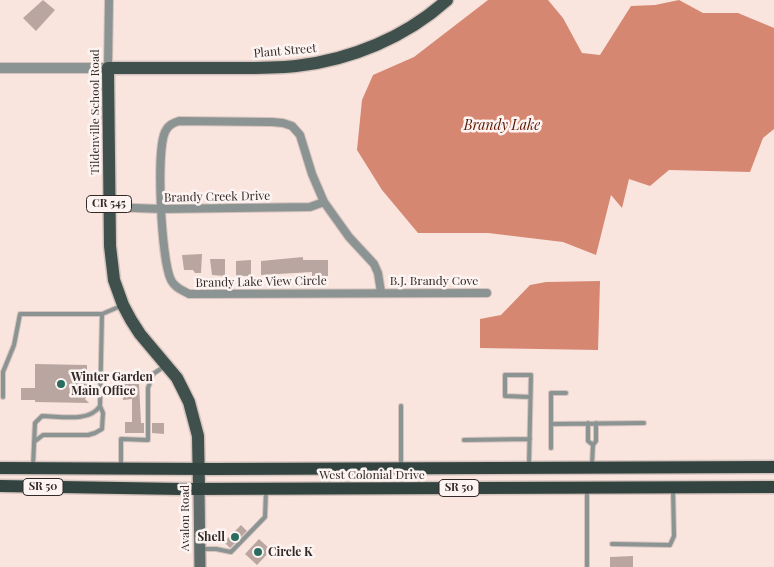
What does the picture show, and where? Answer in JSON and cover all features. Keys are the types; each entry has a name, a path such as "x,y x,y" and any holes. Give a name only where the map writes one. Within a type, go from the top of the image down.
{"highway":[{"path":"522,487 575,480 592,467"},
{"path":"587,487 590,479 597,475 624,467"},
{"name":"West Colonial Drive","path":"0,468 774,467"},
{"name":"West Colonial Drive","path":"0,486 199,489 774,487"}],"main road":[{"name":"Plant Street","path":"108,68 255,68 316,63 336,59 366,49 399,34 435,11 447,0"},
{"name":"Tildenville School Road","path":"108,68 109,207 111,264 114,280 123,305 140,334 166,364 184,391 194,414 198,436 199,469"},
{"name":"Avalon Road","path":"199,469 200,567"}],"street":[{"name":"Tildenville School Road","path":"108,68 109,0"},
{"path":"0,68 108,68"},
{"name":"Brandy Lake View Circle","path":"179,121 284,122 292,126 300,135 312,174 324,202 349,237 374,264 378,273 381,292 189,294 177,288 171,280 164,254 161,209 162,141 165,130 170,124 179,121"},
{"name":"Brandy Creek Drive","path":"109,207 161,209 310,207 324,202"},
{"name":"B.J. Brandy Cove","path":"381,292 487,293"}],"lane":[{"path":"3,397 3,372 14,345 20,314 102,314 123,305"},
{"path":"34,442 43,435 88,435 96,434 102,429 103,413 100,406 102,314"},
{"path":"121,468 121,439 148,440 148,388 154,374 166,364"},
{"path":"529,467 531,375 505,375 506,396 530,396"},
{"path":"551,448 551,393 566,393"},
{"path":"33,468 35,422 42,416 86,416 97,410 100,406"},
{"path":"401,406 401,468"},
{"path":"588,423 588,441 592,445"},
{"path":"592,467 592,445 596,440 596,423"},
{"path":"551,424 644,423"},
{"path":"464,440 530,439"},
{"path":"587,487 587,567"},
{"path":"612,544 670,545 674,536 673,487"},
{"path":"199,548 216,548 231,552 265,517 266,489"}],"water":[{"name":"Brandy Lake","path":"488,0 548,0 563,18 582,53 600,55 631,6 655,5 679,0 703,13 738,13 774,28 774,129 763,138 750,172 669,170 650,186 629,179 622,208 611,195 596,255 563,242 488,233 418,233 382,190 357,150 362,100 373,75 414,57"},
{"path":"600,281 598,350 480,348 480,319 501,315 530,285 546,282"}],"building":[{"path":"43,0 55,10 36,31 23,18"},
{"path":"202,254 201,273 195,273 193,270 184,270 182,255"},
{"path":"303,257 303,260 328,260 328,276 312,276 312,272 261,275 261,261"},
{"path":"210,259 225,259 225,276 212,275"},
{"path":"251,260 251,276 236,276 236,261"},
{"path":"35,364 87,365 87,396 85,399 89,403 21,400 21,388 35,388"},
{"path":"122,384 139,384 141,423 144,423 144,433 125,433 125,422 132,422 132,399 123,400"},
{"path":"152,423 164,423 164,434 152,433"},
{"name":"Shell","path":"241,525 247,531 230,548 224,542"},
{"name":"Circle K","path":"259,539 271,550 257,565 245,554"},
{"path":"633,556 633,567 610,567 610,557"}],"place":[{"name":"Winter Garden Main Office","path":"61,384"},
{"name":"Shell","path":"235,537"},
{"name":"Circle K","path":"258,552"}]}
